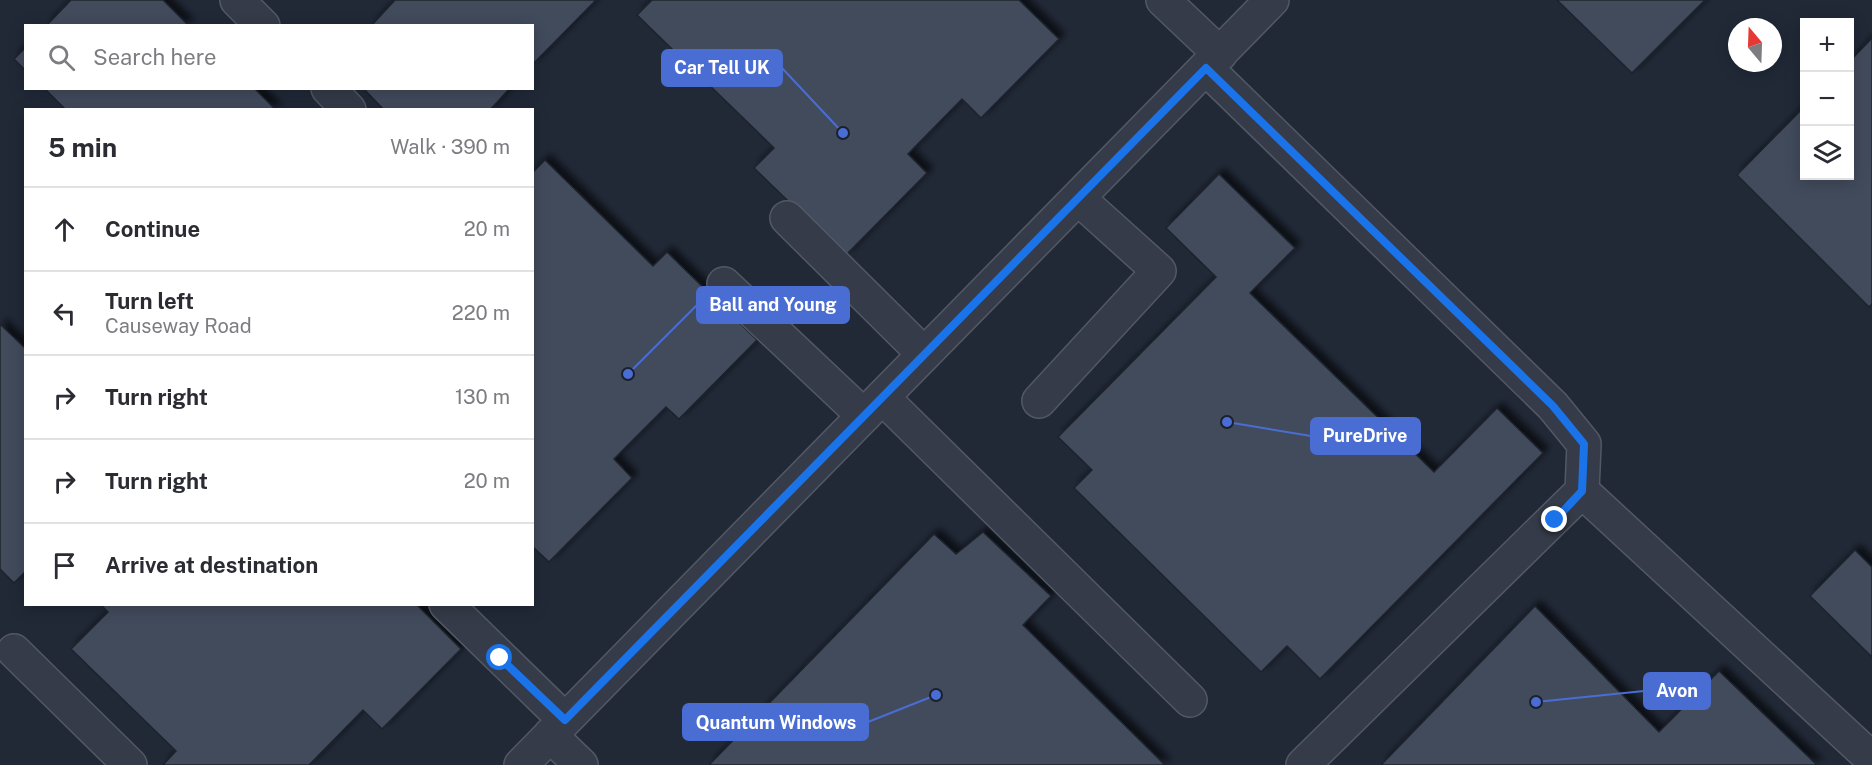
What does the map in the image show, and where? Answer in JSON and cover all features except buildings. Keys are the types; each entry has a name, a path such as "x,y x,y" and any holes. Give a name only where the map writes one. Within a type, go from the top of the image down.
{"street":[{"path":"237,0 261,24"},
{"path":"1163,0 1213,61 1553,406 1584,444 1582,491 1303,765"},
{"path":"521,765 1272,0"},
{"path":"329,90 347,108"},
{"path":"1039,401 1159,271 1078,198"},
{"path":"787,218 924,354"},
{"path":"724,284 873,407 1190,700"},
{"path":"1582,491 1872,759"},
{"path":"448,606 558,728 581,765"},
{"path":"14,651 130,765"}],"place":[{"name":"Car Tell UK","path":"843,133"},
{"name":"Ball and Young","path":"628,374"},
{"name":"PureDrive","path":"1227,422"},
{"name":"Quantum Windows","path":"936,695"},
{"name":"Avon","path":"1536,702"}],"route":[{"path":"500,658 565,720 1206,68 1553,406 1584,444 1582,491 1555,520"}]}
